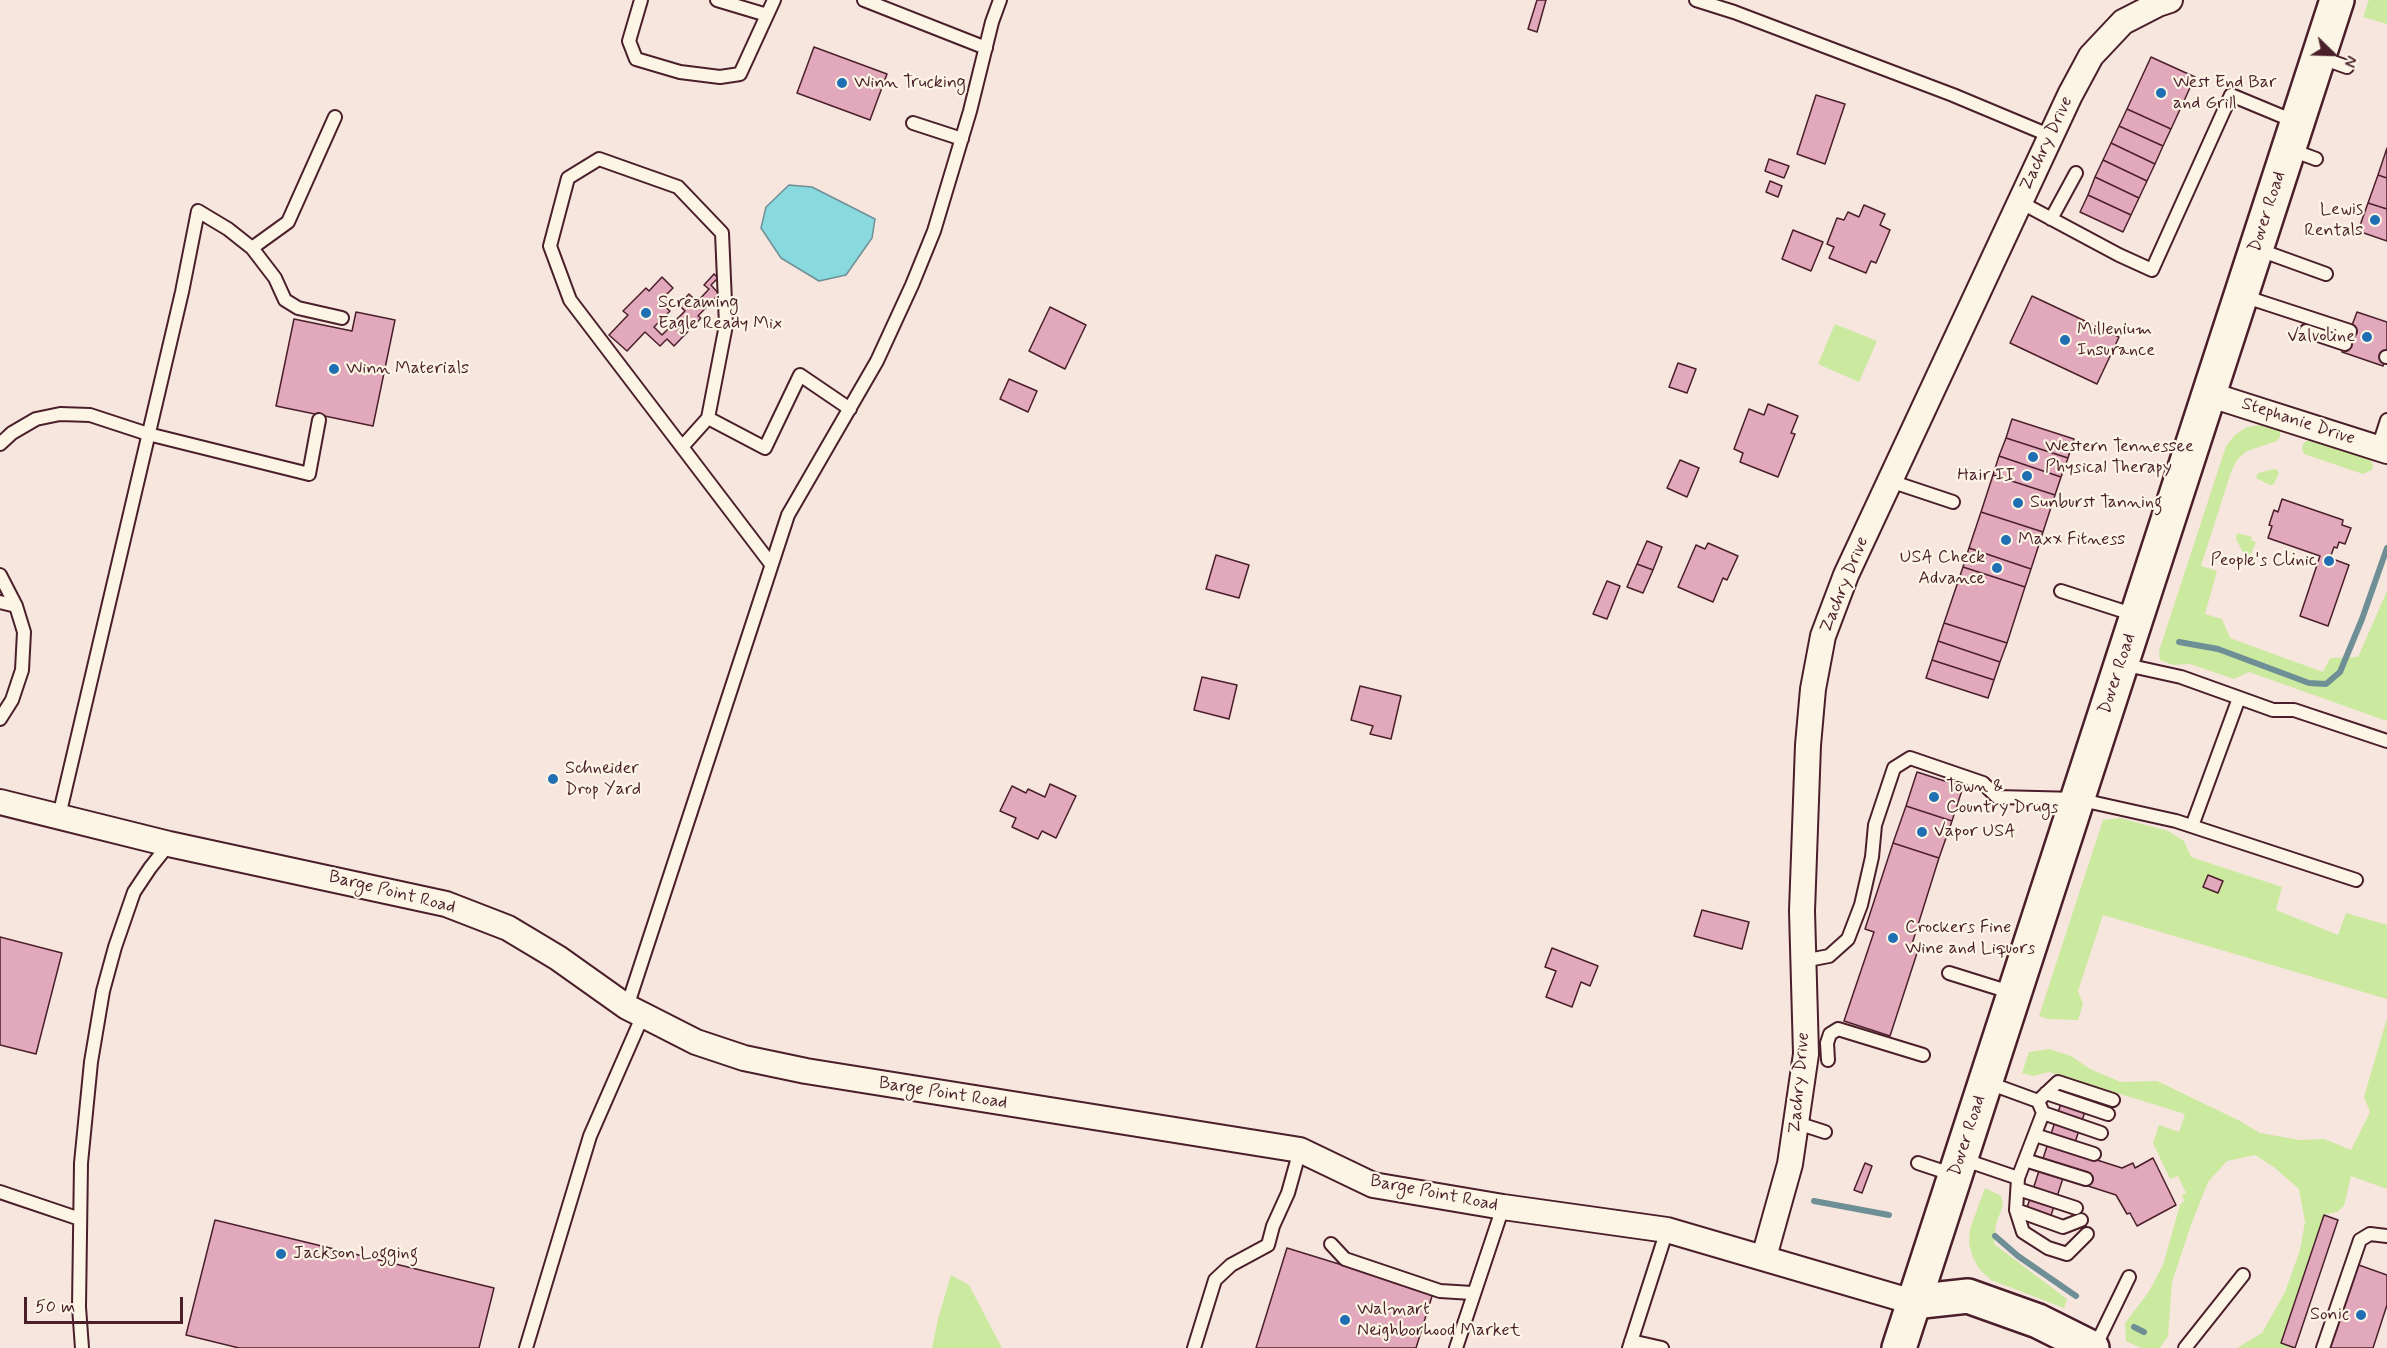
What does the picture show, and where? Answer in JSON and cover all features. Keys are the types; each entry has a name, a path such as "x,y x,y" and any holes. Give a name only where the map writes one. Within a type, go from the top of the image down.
{"main road":[{"name":"Dover Road","path":"1899,1348 2256,249 2333,62 2337,0"},
{"path":"1913,1302 1968,1296 2038,1321 2093,1348"}],"street":[{"name":"Zachry Drive","path":"1764,1257 1790,1164 1806,1054 1802,911 1808,745 1823,636 1846,575 2051,136 2091,56 2123,22 2170,0"},
{"name":"Stephanie Drive","path":"2208,394 2382,450"},
{"name":"Barge Point Road","path":"0,802 169,844 446,904 508,928 558,958 635,1011 696,1042 744,1058 806,1071 1300,1150 1372,1185 1503,1207 1667,1230 1913,1302"}],"lane":[{"path":"641,0 629,41 636,59 680,72 720,77 740,74 774,0"},
{"path":"717,0 767,15"},
{"path":"864,0 986,48"},
{"path":"526,1348 590,1136 635,1011 771,564 788,515 810,473 877,360 916,275 934,231 1000,0"},
{"path":"1696,0 1734,12 1953,95 2051,136"},
{"path":"2020,202 2152,270 2231,95 2300,143"},
{"path":"252,248 288,222 335,117"},
{"path":"913,123 962,139"},
{"path":"682,447 708,418 726,325 722,233 678,187 599,159 568,178 550,246 570,300 771,564"},
{"path":"2051,219 2076,173"},
{"path":"59,816 182,292 198,211 228,229 252,248 274,278 285,300 298,308 342,318"},
{"path":"2256,249 2326,274"},
{"path":"2241,295 2350,331"},
{"path":"2306,331 2345,344"},
{"path":"708,418 765,448 800,375 850,409"},
{"path":"0,444 12,433 36,419 60,414 90,415 148,434 309,474 319,420"},
{"path":"2382,450 2387,420"},
{"path":"1890,482 1953,502"},
{"path":"0,575 16,606 24,632 22,670 12,700 0,719"},
{"path":"2061,591 2136,615"},
{"path":"0,602 16,606"},
{"path":"2121,664 2181,677 2273,710 2294,710 2387,741"},
{"path":"2192,826 2239,698"},
{"path":"1803,961 1829,956 1848,939 1861,904 1868,876 1875,825 1894,768 1910,758 1983,783 1997,797 2077,800 2192,826 2356,880"},
{"path":"82,1348 79,1307 81,1163 91,1062 103,991 134,892 169,844"},
{"path":"1949,973 2014,993"},
{"path":"1828,1060 1827,1043 1830,1034 1838,1029 1923,1055"},
{"path":"1986,1081 2108,1114"},
{"path":"2042,1097 2058,1082 2113,1100"},
{"path":"2042,1097 2043,1113 2018,1184 2016,1210 2023,1232 2048,1248 2067,1254 2087,1234"},
{"path":"2043,1113 2101,1133"},
{"path":"1797,1123 1825,1132"},
{"path":"2035,1135 2094,1154"},
{"path":"1194,1348 1215,1280 1231,1265 1268,1245 1273,1226 1288,1193 1300,1150"},
{"path":"2025,1160 2086,1179"},
{"path":"1918,1163 1958,1167 2018,1184 2079,1214 2063,1227 2016,1210"},
{"path":"0,1192 80,1220"},
{"path":"1456,1348 1472,1293 1503,1207"},
{"path":"1662,1348 1630,1344 1667,1230"},
{"path":"2323,1348 2360,1240 2370,1234 2387,1236"},
{"path":"1331,1244 1345,1259 1440,1291 1472,1293"},
{"path":"2185,1348 2243,1275"},
{"path":"2093,1348 2129,1277"}],"green space":[{"path":"2369,0 2387,0 2387,24 2363,17"},
{"path":"1835,324 1877,341 1859,382 1818,364"},
{"path":"2261,425 2277,429 2280,437 2277,441 2247,451 2237,460 2231,472 2201,566 2217,571 2205,614 2222,619 2230,638 2323,672 2330,658 2358,657 2387,591 2387,721 2249,672 2234,679 2190,664 2173,665 2160,660 2159,651 2226,446 2235,435 2247,427"},
{"path":"2312,438 2370,459 2373,465 2372,470 2363,474 2304,454 2302,448 2304,443"},
{"path":"2274,469 2279,473 2274,484 2270,485 2256,478 2258,473"},
{"path":"2237,533 2252,537 2251,540 2256,542 2250,556 2245,556 2236,539"},
{"path":"2120,818 2168,831 2184,841 2191,857 2282,887 2276,910 2338,935 2346,913 2387,925 2387,999 2103,915 2078,991 2083,1004 2078,1020 2048,1019 2039,1016 2103,820"},
{"path":"2387,1018 2387,1189 2351,1176 2344,1206 2337,1212 2324,1215 2281,1343 2295,1348 2237,1348 2262,1333 2285,1292 2300,1250 2305,1222 2299,1189 2275,1168 2255,1155 2227,1161 2208,1182 2172,1282 2168,1336 2160,1348 2141,1348 2126,1341 2125,1323 2148,1293 2163,1265 2180,1205 2184,1201 2182,1195 2186,1193 2178,1176 2170,1179 2153,1143 2159,1125 2179,1132 2185,1114 2049,1072 2033,1076 2022,1073 2029,1052 2049,1049 2071,1056 2090,1069 2121,1082 2157,1081 2260,1133 2300,1140 2324,1139 2351,1150 2370,1112 2364,1097"},
{"path":"1985,1188 2001,1196 2003,1205 1996,1224 1994,1244 2067,1299 2064,1308 1991,1280 1980,1270 1969,1244 1970,1229"},
{"path":"951,1275 969,1285 1002,1348 932,1348"}],"water":[{"path":"789,185 812,187 875,219 872,238 846,275 819,281 781,258 761,228 766,207"}],"building":[{"path":"1537,0 1546,0 1537,32 1528,29"},
{"name":"Winn Trucking","path":"814,47 887,74 870,120 797,93"},
{"name":"West End Bar and Grill","path":"2151,57 2195,77 2171,129 2127,109"},
{"path":"1816,95 1845,104 1825,164 1797,154"},
{"path":"2127,109 2171,129 2163,146 2119,126"},
{"path":"2119,126 2163,146 2155,164 2111,143"},
{"path":"2111,143 2155,164 2147,181 2103,160"},
{"path":"2387,148 2387,178 2378,175"},
{"path":"1769,159 1789,166 1784,178 1765,171"},
{"path":"2103,160 2147,181 2139,198 2095,177"},
{"path":"2378,175 2387,178 2387,209 2368,203"},
{"path":"2095,177 2139,198 2131,215 2088,195"},
{"path":"1770,181 1782,186 1778,197 1766,192"},
{"path":"2088,195 2131,215 2123,232 2080,212"},
{"name":"Lewis Rentals","path":"2368,203 2387,209 2387,241 2358,231"},
{"path":"1864,205 1885,214 1880,225 1890,230 1876,263 1871,261 1866,273 1829,258 1834,247 1827,244 1837,218 1844,220 1848,212 1859,217"},
{"path":"1793,230 1823,242 1811,271 1782,259"},
{"name":"Screaming Eagle Ready Mix","path":"714,274 718,278 711,285 719,294 698,316 701,318 674,346 667,339 660,346 645,332 627,351 609,335 628,315 623,311 646,288 649,291 662,277 673,288 664,297 668,300 663,305 670,311 654,327 662,335 672,325 677,330 683,325 677,319 685,311 679,305 689,294 697,302 709,289 704,285"},
{"name":"Millenium Insurance","path":"2032,296 2119,337 2097,384 2010,343"},
{"path":"1050,307 1086,325 1065,369 1029,351"},
{"name":"Winn Materials","path":"356,312 395,320 373,426 276,406 294,319 352,331"},
{"name":"Valvoline","path":"2357,312 2387,322 2387,355 2383,366 2342,352"},
{"path":"1678,363 1696,369 1687,393 1669,387"},
{"path":"1009,379 1037,391 1028,412 1000,399"},
{"path":"1768,404 1798,416 1791,433 1795,434 1778,477 1740,462 1743,453 1734,449 1749,409 1764,415"},
{"path":"2012,419 2074,439 2068,458 2006,438"},
{"name":"Western Tennessee Physical Therapy","path":"2006,438 2068,458 2061,477 1999,456"},
{"name":"Hair II","path":"1999,456 2061,477 2055,495 1993,475"},
{"path":"1680,460 1699,468 1687,497 1667,488"},
{"name":"Sunburst Tanning","path":"1993,475 2055,495 2043,532 1981,512"},
{"name":"People's Clinic","path":"2282,499 2343,520 2342,525 2351,528 2345,544 2339,542 2337,548 2334,547 2330,558 2349,565 2328,626 2300,616 2320,556 2268,538 2274,510 2278,512"},
{"name":"Maxx Fitness","path":"1981,512 2043,532 2031,569 1969,548"},
{"path":"1647,541 1662,547 1653,570 1637,564"},
{"path":"1708,543 1738,556 1727,580 1723,578 1713,602 1678,587 1696,545 1705,549"},
{"name":"USA Check Advance","path":"1969,548 2031,569 2025,587 1963,567"},
{"path":"1216,555 1249,565 1239,598 1206,589"},
{"path":"1637,564 1653,570 1643,593 1627,587"},
{"path":"1963,567 2025,587 2007,643 1944,623"},
{"path":"1607,581 1620,586 1607,619 1593,614"},
{"path":"1944,623 2007,643 2000,662 1938,641"},
{"path":"1938,641 2000,662 1994,680 1932,660"},
{"path":"1932,660 1994,680 1988,698 1926,678"},
{"path":"1202,677 1237,685 1229,719 1194,710"},
{"path":"1360,686 1401,696 1391,739 1370,734 1373,726 1351,720"},
{"name":"Town & Country Drugs","path":"1917,772 1963,787 1952,821 1906,806"},
{"path":"1050,784 1076,796 1056,838 1042,831 1038,839 1012,827 1016,818 1000,811 1012,786 1026,793 1028,789 1045,797"},
{"name":"Vapor USA","path":"1906,806 1952,821 1939,858 1893,843"},
{"name":"Crockers Fine Wine and Liquors","path":"1893,843 1939,858 1912,944 1919,947 1890,1036 1844,1021 1874,932 1865,929"},
{"path":"2208,875 2223,881 2218,893 2203,887"},
{"path":"1702,910 1749,922 1742,949 1694,936"},
{"path":"0,937 62,953 36,1054 0,1045"},
{"path":"1552,948 1598,966 1590,986 1581,982 1572,1007 1546,997 1556,971 1545,967"},
{"path":"2064,1094 2088,1102 2072,1152 2122,1168 2133,1163 2135,1168 2153,1158 2176,1205 2137,1226 2116,1195 2063,1178 2047,1228 2023,1220"},
{"path":"1865,1163 1872,1166 1862,1193 1854,1190"},
{"path":"2324,1215 2338,1220 2295,1348 2281,1343"},
{"name":"Jackson Logging","path":"215,1220 494,1288 479,1348 239,1348 186,1335"},
{"name":"Walmart Neighborhood Market","path":"1287,1248 1433,1293 1416,1348 1256,1348"},
{"name":"Sonic","path":"2356,1264 2387,1275 2387,1305 2373,1348 2329,1348"}],"waterway":[{"path":"2179,642 2218,649 2309,683 2326,684 2340,672 2387,548"},
{"path":"1814,1201 1889,1215"},
{"path":"1995,1236 2018,1256 2076,1296"},
{"path":"2134,1327 2144,1332"}],"place":[{"name":"Winn Trucking","path":"842,83"},
{"name":"West End Bar and Grill","path":"2161,93"},
{"name":"Lewis Rentals","path":"2375,220"},
{"name":"Screaming Eagle Ready Mix","path":"646,313"},
{"name":"Valvoline","path":"2367,337"},
{"name":"Millenium Insurance","path":"2065,340"},
{"name":"Winn Materials","path":"334,369"},
{"name":"Western Tennessee Physical Therapy","path":"2033,457"},
{"name":"Hair II","path":"2027,476"},
{"name":"Sunburst Tanning","path":"2018,503"},
{"name":"Maxx Fitness","path":"2006,540"},
{"name":"People's Clinic","path":"2329,561"},
{"name":"USA Check Advance","path":"1997,568"},
{"name":"Schneider Drop Yard","path":"553,779"},
{"name":"Town & Country Drugs","path":"1934,797"},
{"name":"Vapor USA","path":"1922,832"},
{"name":"Crockers Fine Wine and Liquors","path":"1893,938"},
{"name":"Jackson Logging","path":"281,1254"},
{"name":"Sonic","path":"2361,1315"},
{"name":"Walmart Neighborhood Market","path":"1345,1320"}]}
